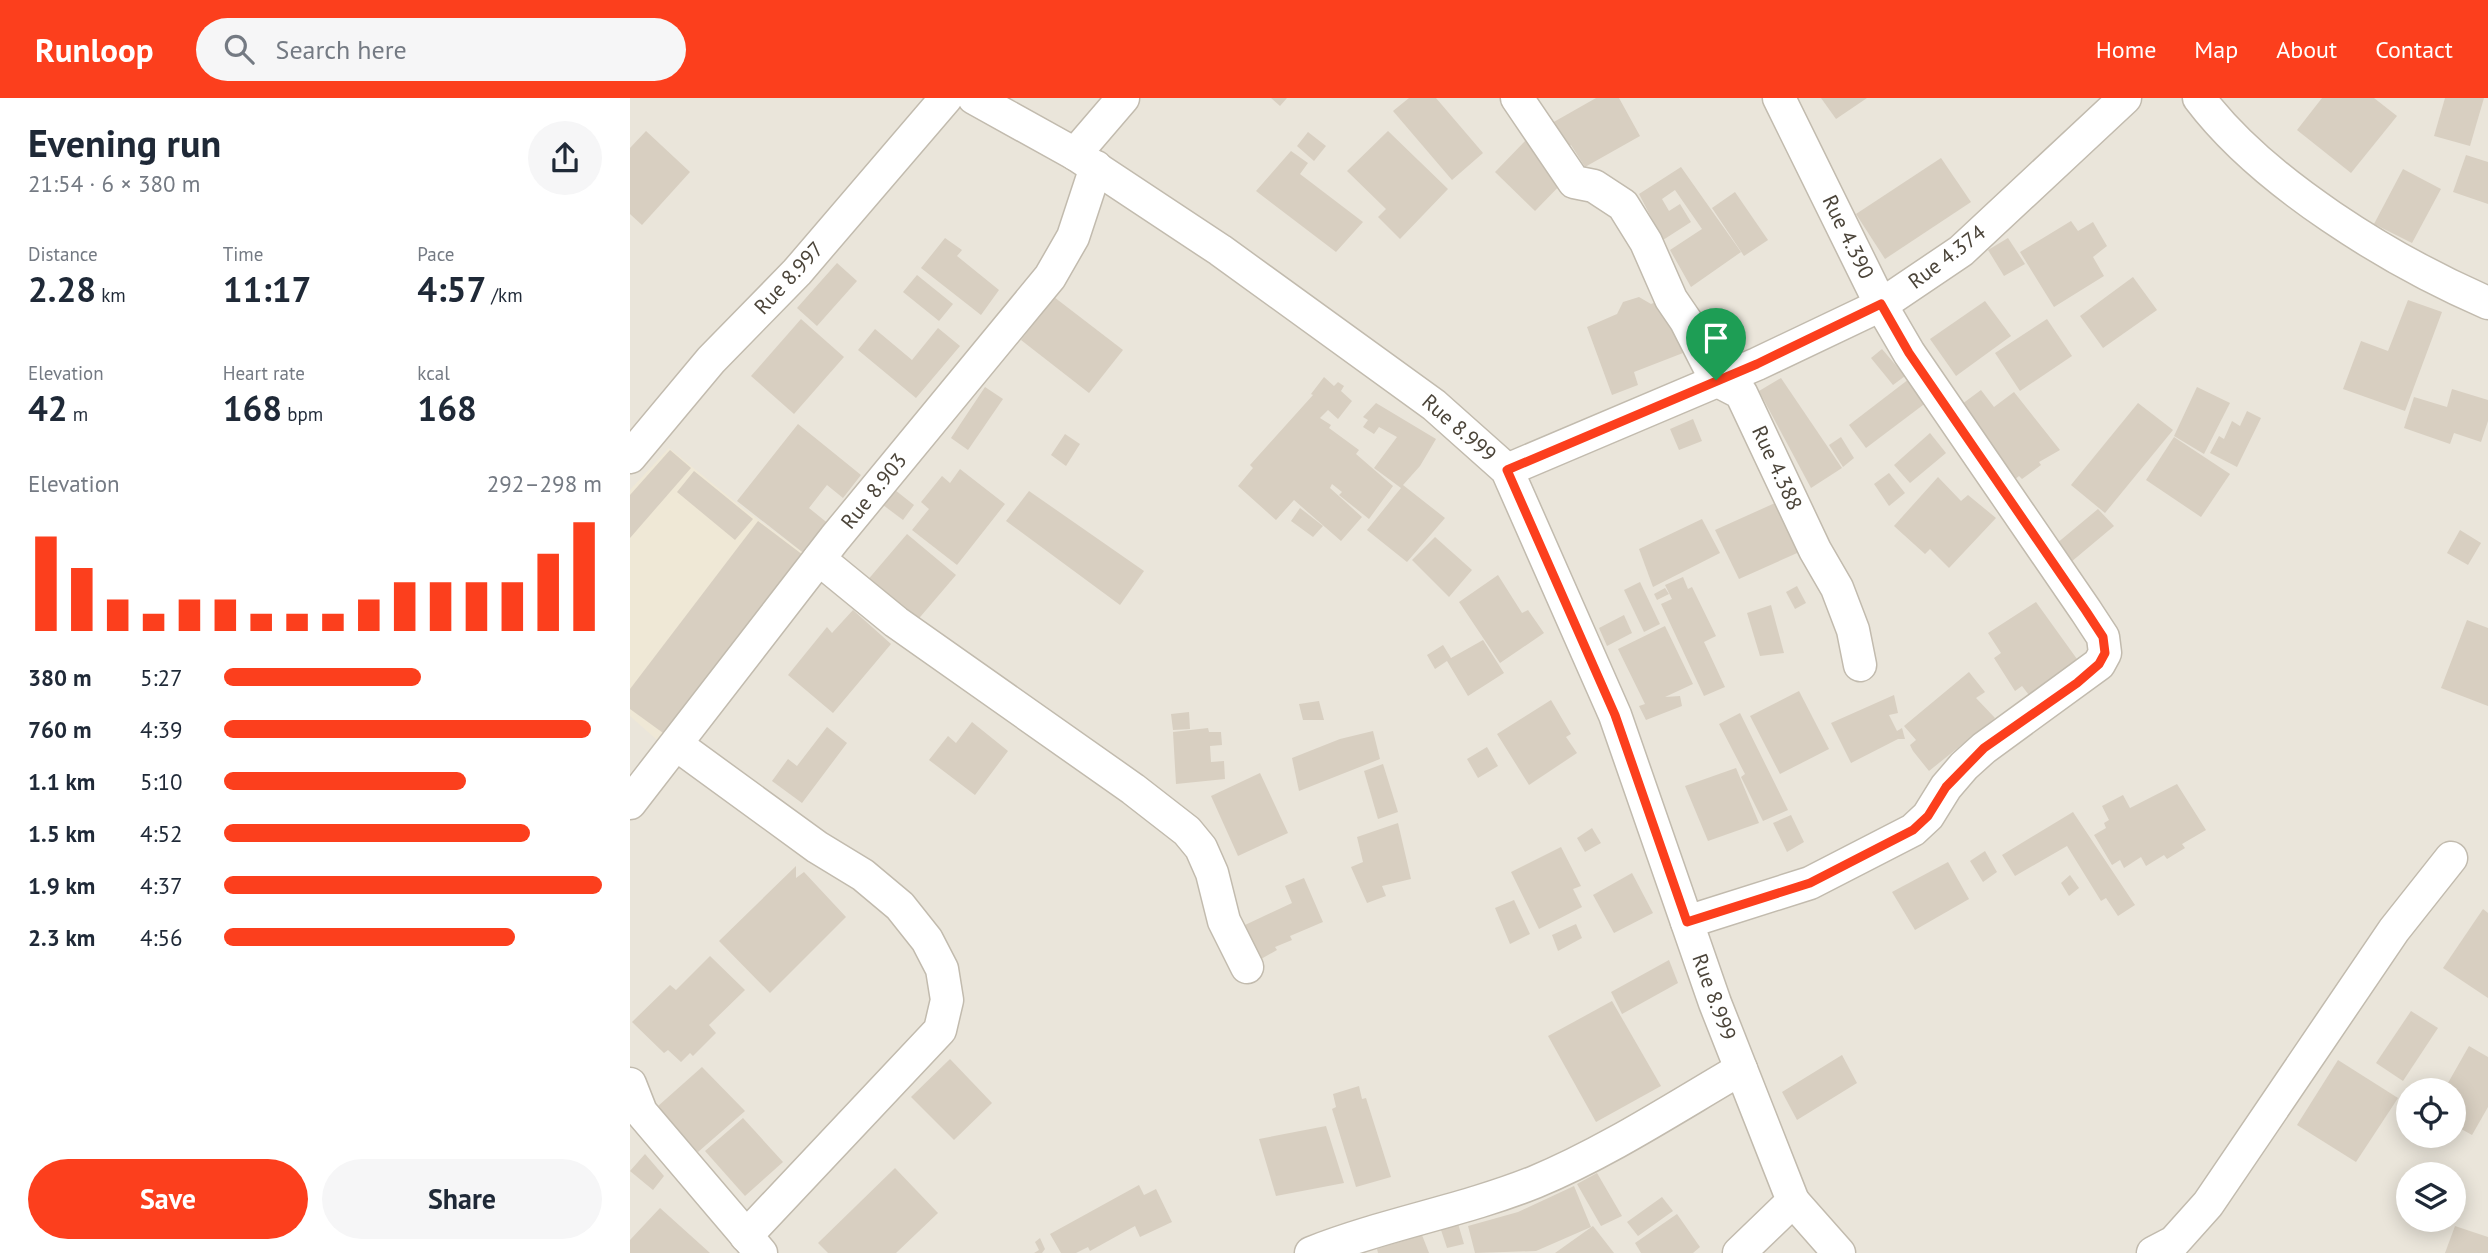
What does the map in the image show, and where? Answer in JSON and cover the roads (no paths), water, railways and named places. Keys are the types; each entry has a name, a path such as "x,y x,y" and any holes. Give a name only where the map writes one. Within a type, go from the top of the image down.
{"street":[{"name":"Rue 8.997","path":"630,457 711,360 797,272 946,98"},
{"name":"Rue 8.999","path":"974,98 1086,161 1220,250 1434,404 1507,470 1615,715 1687,922 1793,1201 1839,1253"},
{"path":"1086,161 1124,98"},
{"name":"Rue 4.388","path":"1517,98 1574,182 1594,186 1623,205 1646,242 1671,299 1686,321 1716,380 1741,393 1815,550 1837,588 1853,630 1860,665"},
{"name":"Rue 4.390","path":"1687,922 1810,883 1913,830 1928,816 1955,776 1984,748 2077,683 2099,664 2105,653 2103,637 1909,353 1881,304 1779,98"},
{"name":"Rue 4.374","path":"1507,470 1716,380 1881,304 1961,251 2125,98"},
{"path":"2199,98 2219,124 2275,175 2396,258 2488,303"},
{"name":"Rue 8.903","path":"630,803 819,559 1050,277 1073,237 1086,161"},
{"path":"819,559 896,622 1133,789 1187,831 1202,848 1212,873 1224,921 1247,967"},
{"path":"630,1084 636,1119 754,1245 940,1030 947,1000 942,970 927,940 900,906 863,875 817,847 677,745"},
{"path":"2153,1253 2174,1242 2208,1204 2394,930 2451,858"},
{"path":"1311,1253 1367,1232 1532,1183 1583,1161 1741,1069"},
{"path":"1739,1253 1793,1201"}]}
